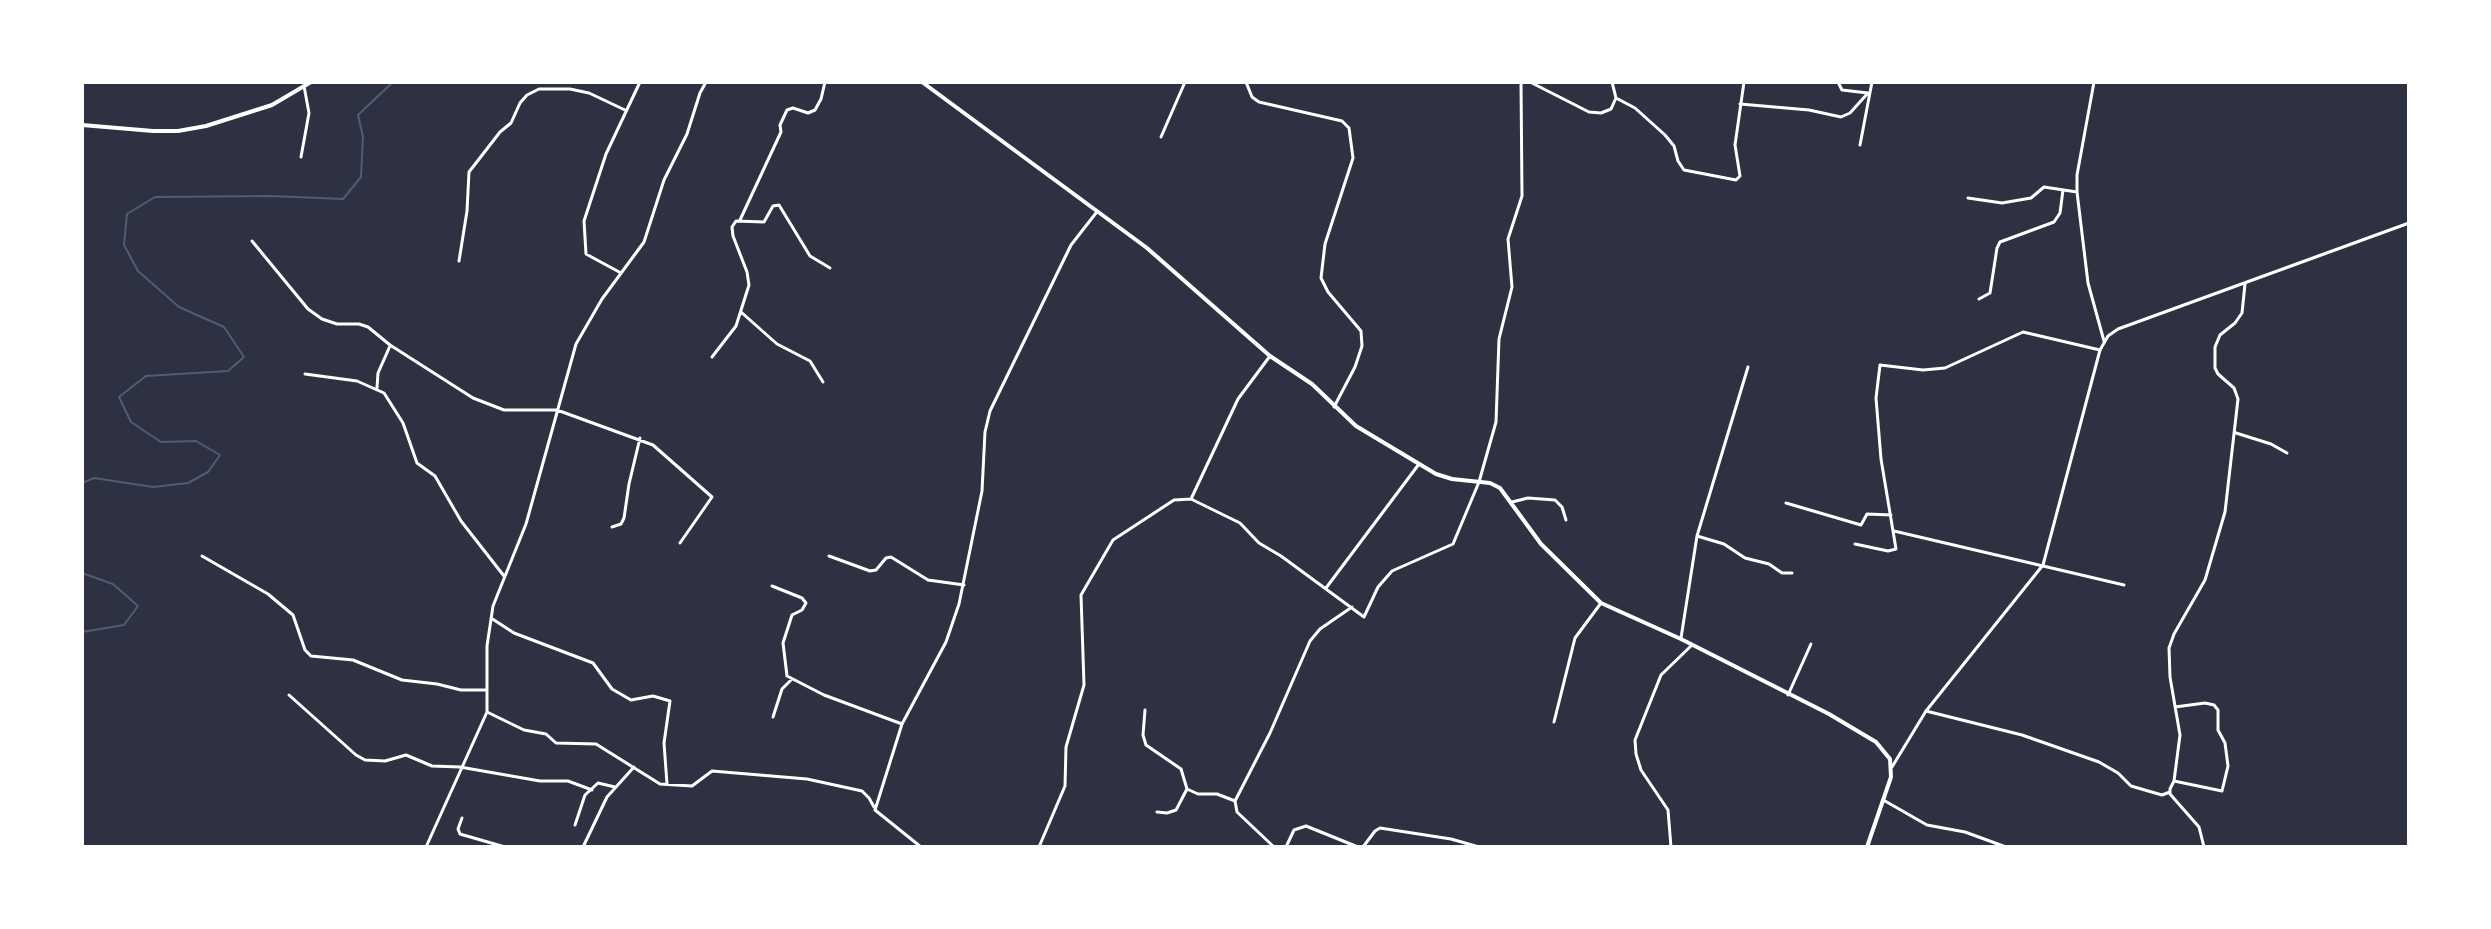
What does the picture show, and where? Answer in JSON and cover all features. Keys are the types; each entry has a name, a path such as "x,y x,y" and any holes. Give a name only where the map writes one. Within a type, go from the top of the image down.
{"highway":[{"path":"82,125 153,131 206,126 261,109 311,82"},
{"path":"922,82 1173,269 1270,356 1312,384 1356,426 1419,464 1452,479 1500,488 1541,544 1601,603 1681,639 1870,738 1887,753 1892,767 1885,801 1867,847"}],"street":[{"path":"621,273 589,257 584,249 584,225 606,154 640,82"},
{"path":"426,847 487,712 486,658 490,618 526,524 579,337 644,242 664,180 687,134 706,82"},
{"path":"740,220 781,132 780,125 787,110 793,108 808,113 815,110 825,82"},
{"path":"1161,137 1185,82"},
{"path":"1246,82 1252,97 1259,102 1342,121 1349,128 1353,158 1325,244 1321,278 1333,299 1361,331 1362,346 1334,407"},
{"path":"1039,847 1065,786 1066,747 1084,685 1081,595 1113,540 1174,500 1191,499 1234,519 1259,543 1364,617 1378,587 1392,571 1453,544 1479,482 1496,422 1499,339 1512,287 1508,239 1522,196 1521,82"},
{"path":"1530,82 1594,113 1607,112 1616,98 1612,82"},
{"path":"1616,98 1635,108 1665,135 1674,146 1684,170 1736,180 1740,176 1735,145 1744,82"},
{"path":"1838,82 1842,90 1868,93"},
{"path":"1860,145 1872,82"},
{"path":"2094,82 2077,175 2077,192 2088,283 2104,341"},
{"path":"301,157 309,113 304,86"},
{"path":"459,261 469,172 500,132 511,123 517,107 527,95 539,89 570,89 589,93 625,110"},
{"path":"1740,104 1809,110 1841,117 1850,113 1868,93"},
{"path":"1968,198 2002,203 2031,198 2044,187 2077,192"},
{"path":"1979,299 1990,293 2000,242 2054,222 2060,213 2063,190"},
{"path":"712,357 736,326 748,278 732,231 733,224 740,220 764,222 775,205 779,205 810,256 830,268"},
{"path":"875,810 902,724 946,642 964,585 982,491 985,432 990,411 1071,245 1098,211"},
{"path":"1892,767 1926,711 2043,565 2104,341 2118,329 2409,223"},
{"path":"252,241 308,309 327,322 363,324 473,398 504,410 557,410 653,445 712,497 680,543"},
{"path":"1926,711 2022,735 2099,762 2118,773 2131,786 2162,795 2170,792 2180,735 2170,677 2169,648 2205,580 2225,512 2237,393 2215,368 2215,347 2220,335 2242,313 2245,283"},
{"path":"741,312 777,344 810,361 823,382"},
{"path":"1855,544 1895,551 1877,413 1880,365 1923,370 1945,368 2023,332 2100,350"},
{"path":"377,388 378,373 390,345"},
{"path":"1191,499 1238,399 1270,356"},
{"path":"1681,639 1697,536 1748,367"},
{"path":"305,374 357,381 377,388 389,399 403,423 417,463 435,476 461,521 504,576"},
{"path":"2235,432 2287,453"},
{"path":"612,527 621,524 624,518 640,438"},
{"path":"1326,588 1419,464"},
{"path":"1511,502 1528,498 1555,500 1562,507 1566,520"},
{"path":"1786,503 1861,525 1867,514 1891,515"},
{"path":"1894,531 2124,585"},
{"path":"1697,536 1724,544 1745,558 1769,564 1782,573 1792,573"},
{"path":"202,556 268,594 293,615 305,650 311,656 353,660 402,680 461,690 487,690"},
{"path":"829,556 870,571 876,570 883,560 891,557 928,580 964,585"},
{"path":"772,586 802,598 806,603 802,610 792,615 783,643 786,673 824,695 902,724"},
{"path":"1554,722 1575,638 1601,603"},
{"path":"1274,847 1237,812 1235,801 1270,733 1310,641 1320,629 1352,607"},
{"path":"490,618 514,633 593,663 612,689 631,700 653,696 670,701 664,743 667,784"},
{"path":"1788,695 1811,644"},
{"path":"1671,847 1668,810 1641,770 1635,740 1661,675 1692,645"},
{"path":"773,717 782,689 792,679"},
{"path":"289,695 365,760 385,761 406,755 432,766 460,767 540,781 568,781 592,790"},
{"path":"2174,781 2222,791 2228,766 2225,743 2217,727 2217,707 2205,703 2175,707"},
{"path":"1145,710 1143,735 1146,745 1181,769 1187,789 1176,810 1157,812"},
{"path":"487,712 524,730 546,734 556,743 596,744 653,781 667,784 692,786 712,771 807,779 862,791 875,810 921,847"},
{"path":"583,847 607,797 634,767"},
{"path":"575,825 581,803 592,790 601,783 615,787"},
{"path":"1187,789 1198,794 1217,794 1235,801"},
{"path":"2170,792 2199,827 2204,847"},
{"path":"1885,801 1927,825 1965,832 2006,847"},
{"path":"462,818 458,829 460,834 505,847"},
{"path":"1286,847 1294,830 1306,826 1360,847 1380,828 1451,839 1479,847"}],"waterway":[{"path":"82,483 94,478 153,487 188,483 208,472 220,455 196,441 161,442 131,422 119,397 146,376 228,371 244,357 224,327 179,307 138,271 124,245 127,214 155,197 343,199 361,177 363,137 358,115 393,82"},
{"path":"82,573 113,584 138,606 124,625 82,632"}]}
